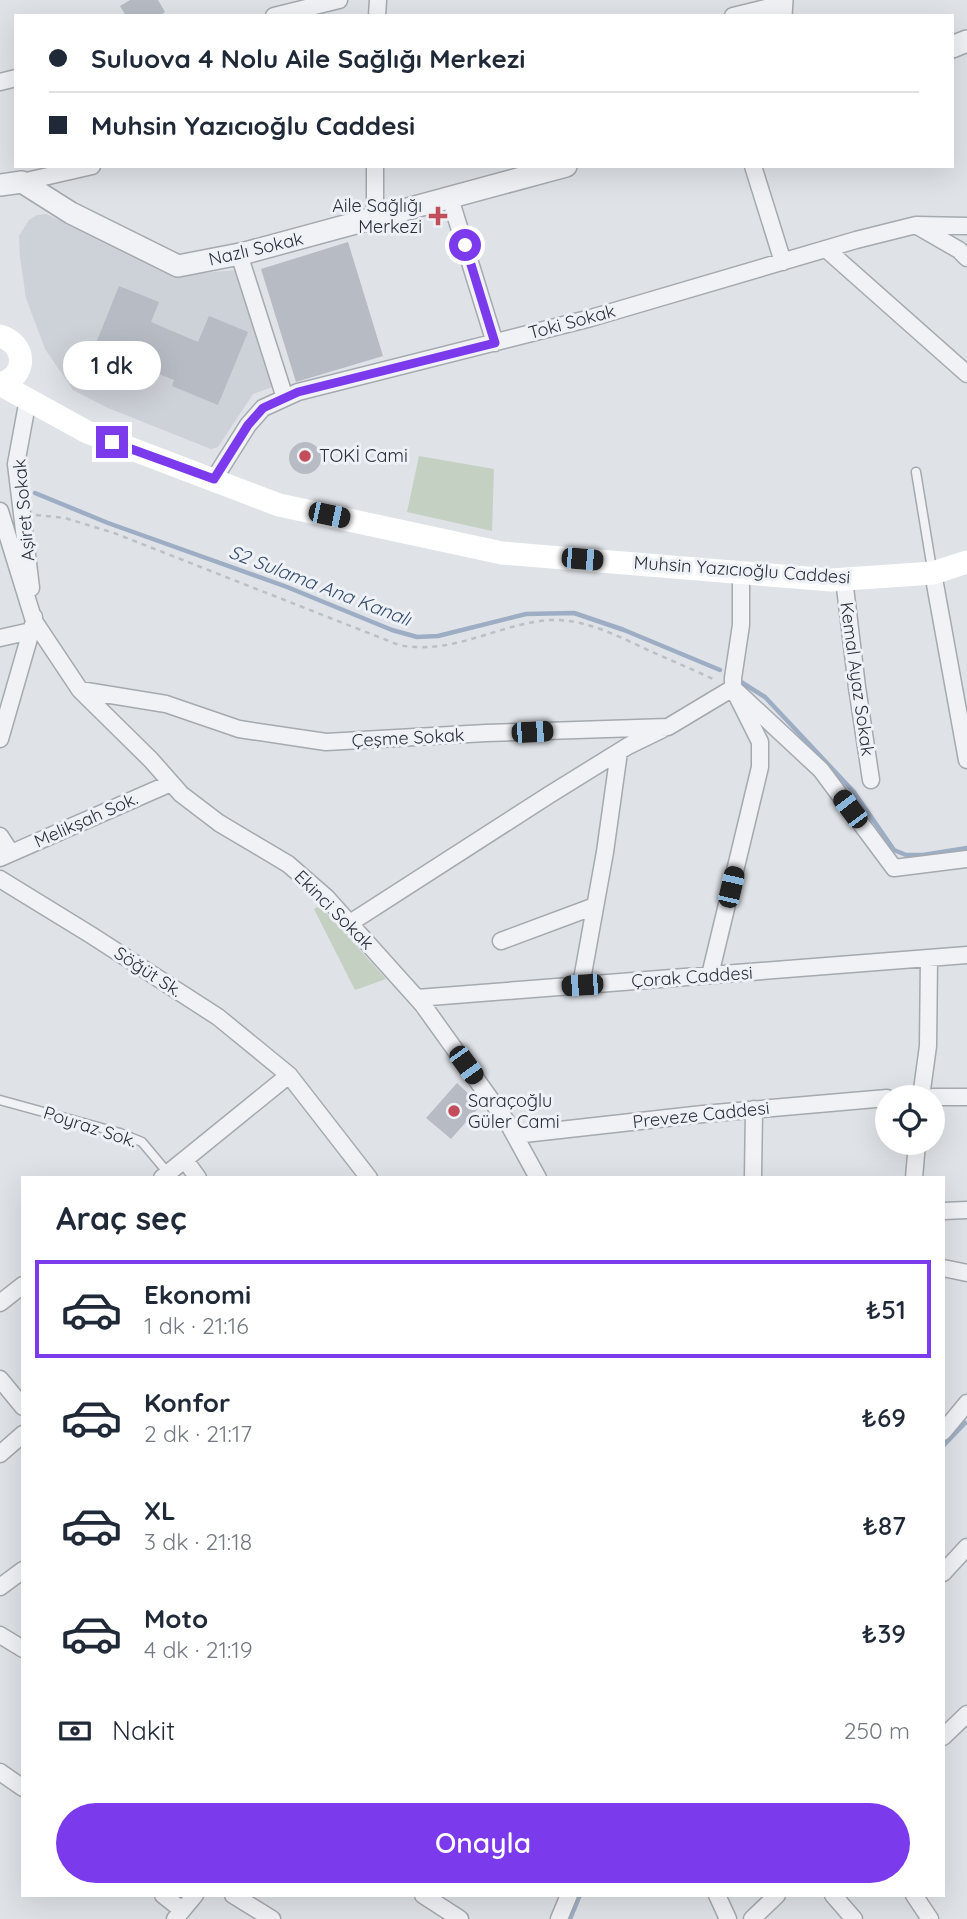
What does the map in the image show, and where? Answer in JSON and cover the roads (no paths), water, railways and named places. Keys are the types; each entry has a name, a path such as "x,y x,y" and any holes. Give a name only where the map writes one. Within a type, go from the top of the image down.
{"main road":[{"path":"0,336 10,339 20,352 21,360 16,375 0,384"},
{"name":"Muhsin Yazıcıoğlu Caddesi","path":"0,384 87,432 279,505 502,553 831,580 933,573 967,562"}],"street":[{"path":"282,14 339,0"},
{"path":"744,14 782,7"},
{"path":"0,185 83,168"},
{"path":"375,168 375,218"},
{"name":"Nazlı Sokak","path":"22,182 71,212 178,266 239,254 559,168"},
{"path":"754,168 783,262"},
{"path":"450,198 495,343"},
{"path":"916,225 967,258"},
{"name":"Toki Sokak","path":"214,479 248,425 263,408 306,390 591,318 916,225 967,226"},
{"path":"826,249 967,374"},
{"path":"239,254 285,398"},
{"name":"Aşiret Sokak","path":"0,739 33,626 16,464 28,400"},
{"name":"Aşiret Sokak","path":"0,511 33,626"},
{"path":"710,975 760,767 760,742 733,688 741,625 741,573"},
{"path":"933,573 967,760"},
{"name":"Kemal Ayaz Sokak","path":"844,579 872,780"},
{"path":"0,638 33,626"},
{"name":"Ekinci Sokak","path":"33,626 79,690 151,760 181,794 219,823 288,864 327,898 350,923 417,998 501,1114 537,1176"},
{"path":"733,688 821,770 894,868 967,859"},
{"name":"Çeşme Sokak","path":"79,690 166,704 239,730 327,742 668,727 733,688"},
{"path":"350,923 619,752 668,727"},
{"path":"582,985 619,752"},
{"name":"Melikşah Sok.","path":"6,855 171,783"},
{"path":"0,836 6,855"},
{"name":"Söğüt Sk.","path":"0,879 218,1017 289,1075 367,1176"},
{"path":"501,941 595,905"},
{"name":"Çorak Caddesi","path":"417,998 967,955"},
{"path":"923,1085 928,1046 929,958"},
{"path":"165,1175 289,1075"},
{"path":"945,1097 967,1097"},
{"name":"Preveze Caddesi","path":"515,1136 583,1126 875,1099"},
{"path":"753,1176 754,1109"},
{"path":"915,1176 916,1155"},
{"path":"185,1160 197,1176"},
{"path":"945,1210 967,1210"},
{"path":"945,1268 967,1273"},
{"path":"0,1303 21,1287"},
{"path":"0,1379 21,1405"},
{"path":"945,1408 965,1410"},
{"path":"945,1430 965,1410"},
{"path":"0,1454 21,1436"},
{"path":"945,1571 967,1547"},
{"path":"0,1587 21,1571"},
{"path":"0,1635 21,1648"},
{"path":"945,1735 967,1714"},
{"path":"0,1772 21,1787"},
{"path":"165,1897 179,1915 193,1897"},
{"path":"236,1897 272,1919"},
{"path":"426,1897 460,1919"},
{"path":"559,1919 568,1897"},
{"path":"718,1897 727,1919"},
{"path":"752,1919 776,1897"},
{"path":"835,1897 854,1919"},
{"path":"915,1897 930,1919"}],"lane":[{"path":"916,472 933,573"},
{"name":"Poyraz Sok.","path":"0,1100 120,1133 142,1142 165,1175"}],"waterway":[{"name":"S2 Sulama Ana Kanalı","path":"35,493 108,523 417,637 438,636 526,614 574,613 624,630 720,670"},
{"name":"S2 Sulama Ana Kanalı","path":"738,680 765,697 854,792 894,850 906,855 923,855 967,848"},
{"name":"S2 Sulama Ana Kanalı","path":"945,1444 965,1423"},
{"name":"S2 Sulama Ana Kanalı","path":"570,1919 579,1897"}],"place":[{"name":"Aile Sağlığı Merkezi","path":"438,216"},
{"name":"TOKİ Cami","path":"305,456"},
{"name":"Saraçoğlu Güler Cami","path":"454,1111"}]}
